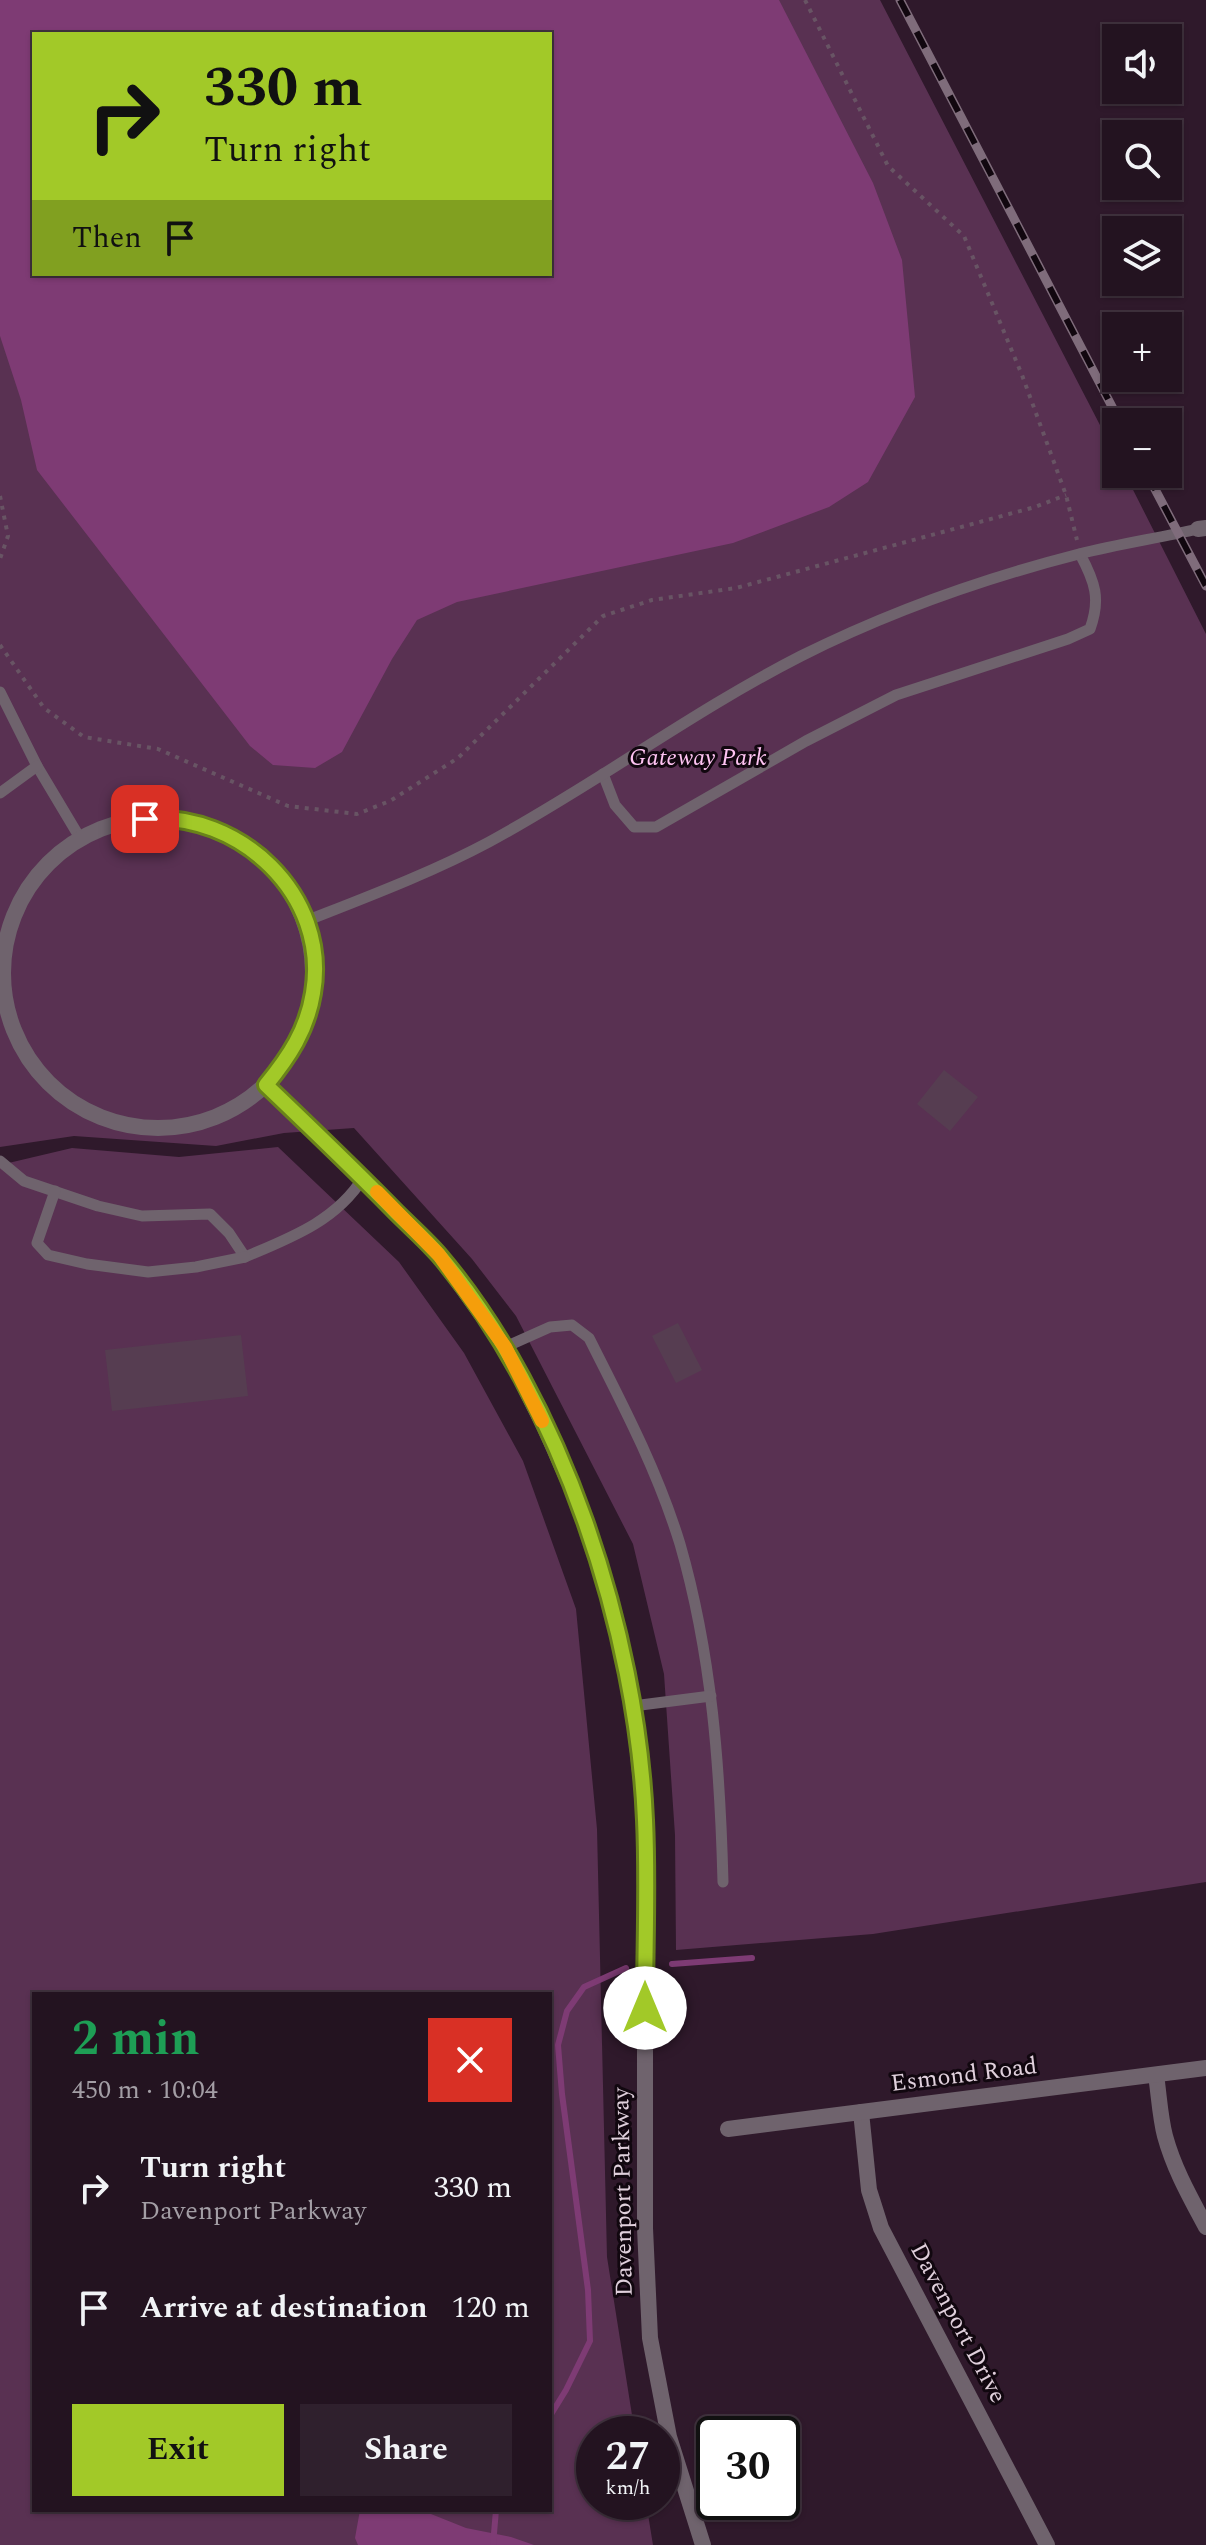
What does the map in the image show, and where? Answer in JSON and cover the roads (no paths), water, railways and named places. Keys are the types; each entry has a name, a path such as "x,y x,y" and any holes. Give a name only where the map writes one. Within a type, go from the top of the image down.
{"street":[{"path":"168,817 212,827 252,848 284,881 306,921 314,955 314,991 305,1026 289,1058 266,1085 236,1108 201,1122 164,1128 127,1125 91,1113 59,1093 33,1066 15,1034 4,998 3,960 10,924 26,890 50,861 80,838 122,821 168,817"},
{"name":"Davenport Parkway","path":"266,1085 439,1255 505,1347 587,1523 618,1628 633,1706 645,1819 645,2228 650,2338 669,2437 703,2545"},
{"name":"Esmond Road","path":"728,2129 1206,2068"},
{"path":"1156,2075 1164,2133 1171,2155 1206,2227"},
{"name":"Davenport Drive","path":"861,2112 869,2190 881,2228 1047,2545"}],"lane":[{"path":"306,921 488,843 672,730 802,656 894,615 993,580 1080,554 1202,529"},
{"path":"603,774 615,805 634,827 656,827 806,741 896,695 1090,629 1097,609 1092,577 1080,554"},
{"path":"0,692 37,766 80,838"},
{"path":"0,793 37,766"},
{"path":"0,1161 24,1181 98,1206 142,1216 210,1214 229,1233 245,1257"},
{"path":"55,1191 37,1243 48,1255 148,1272 245,1257 294,1237 329,1216 352,1195 363,1178"},
{"path":"505,1347 550,1327 572,1325 589,1338 651,1463 680,1544 704,1643 720,1775 723,1882"},
{"path":"633,1706 711,1696"}],"waterway":[{"path":"672,1964 752,1958"},
{"path":"552,2413 590,2341 588,2290 558,2045 567,2011 584,1987 626,1968"},
{"path":"493,2545 496,2512"}],"railway":[{"path":"900,0 1113,408"},
{"path":"1154,488 1206,586"}],"park label":[{"name":"Gateway Park","path":"698,758"}]}
